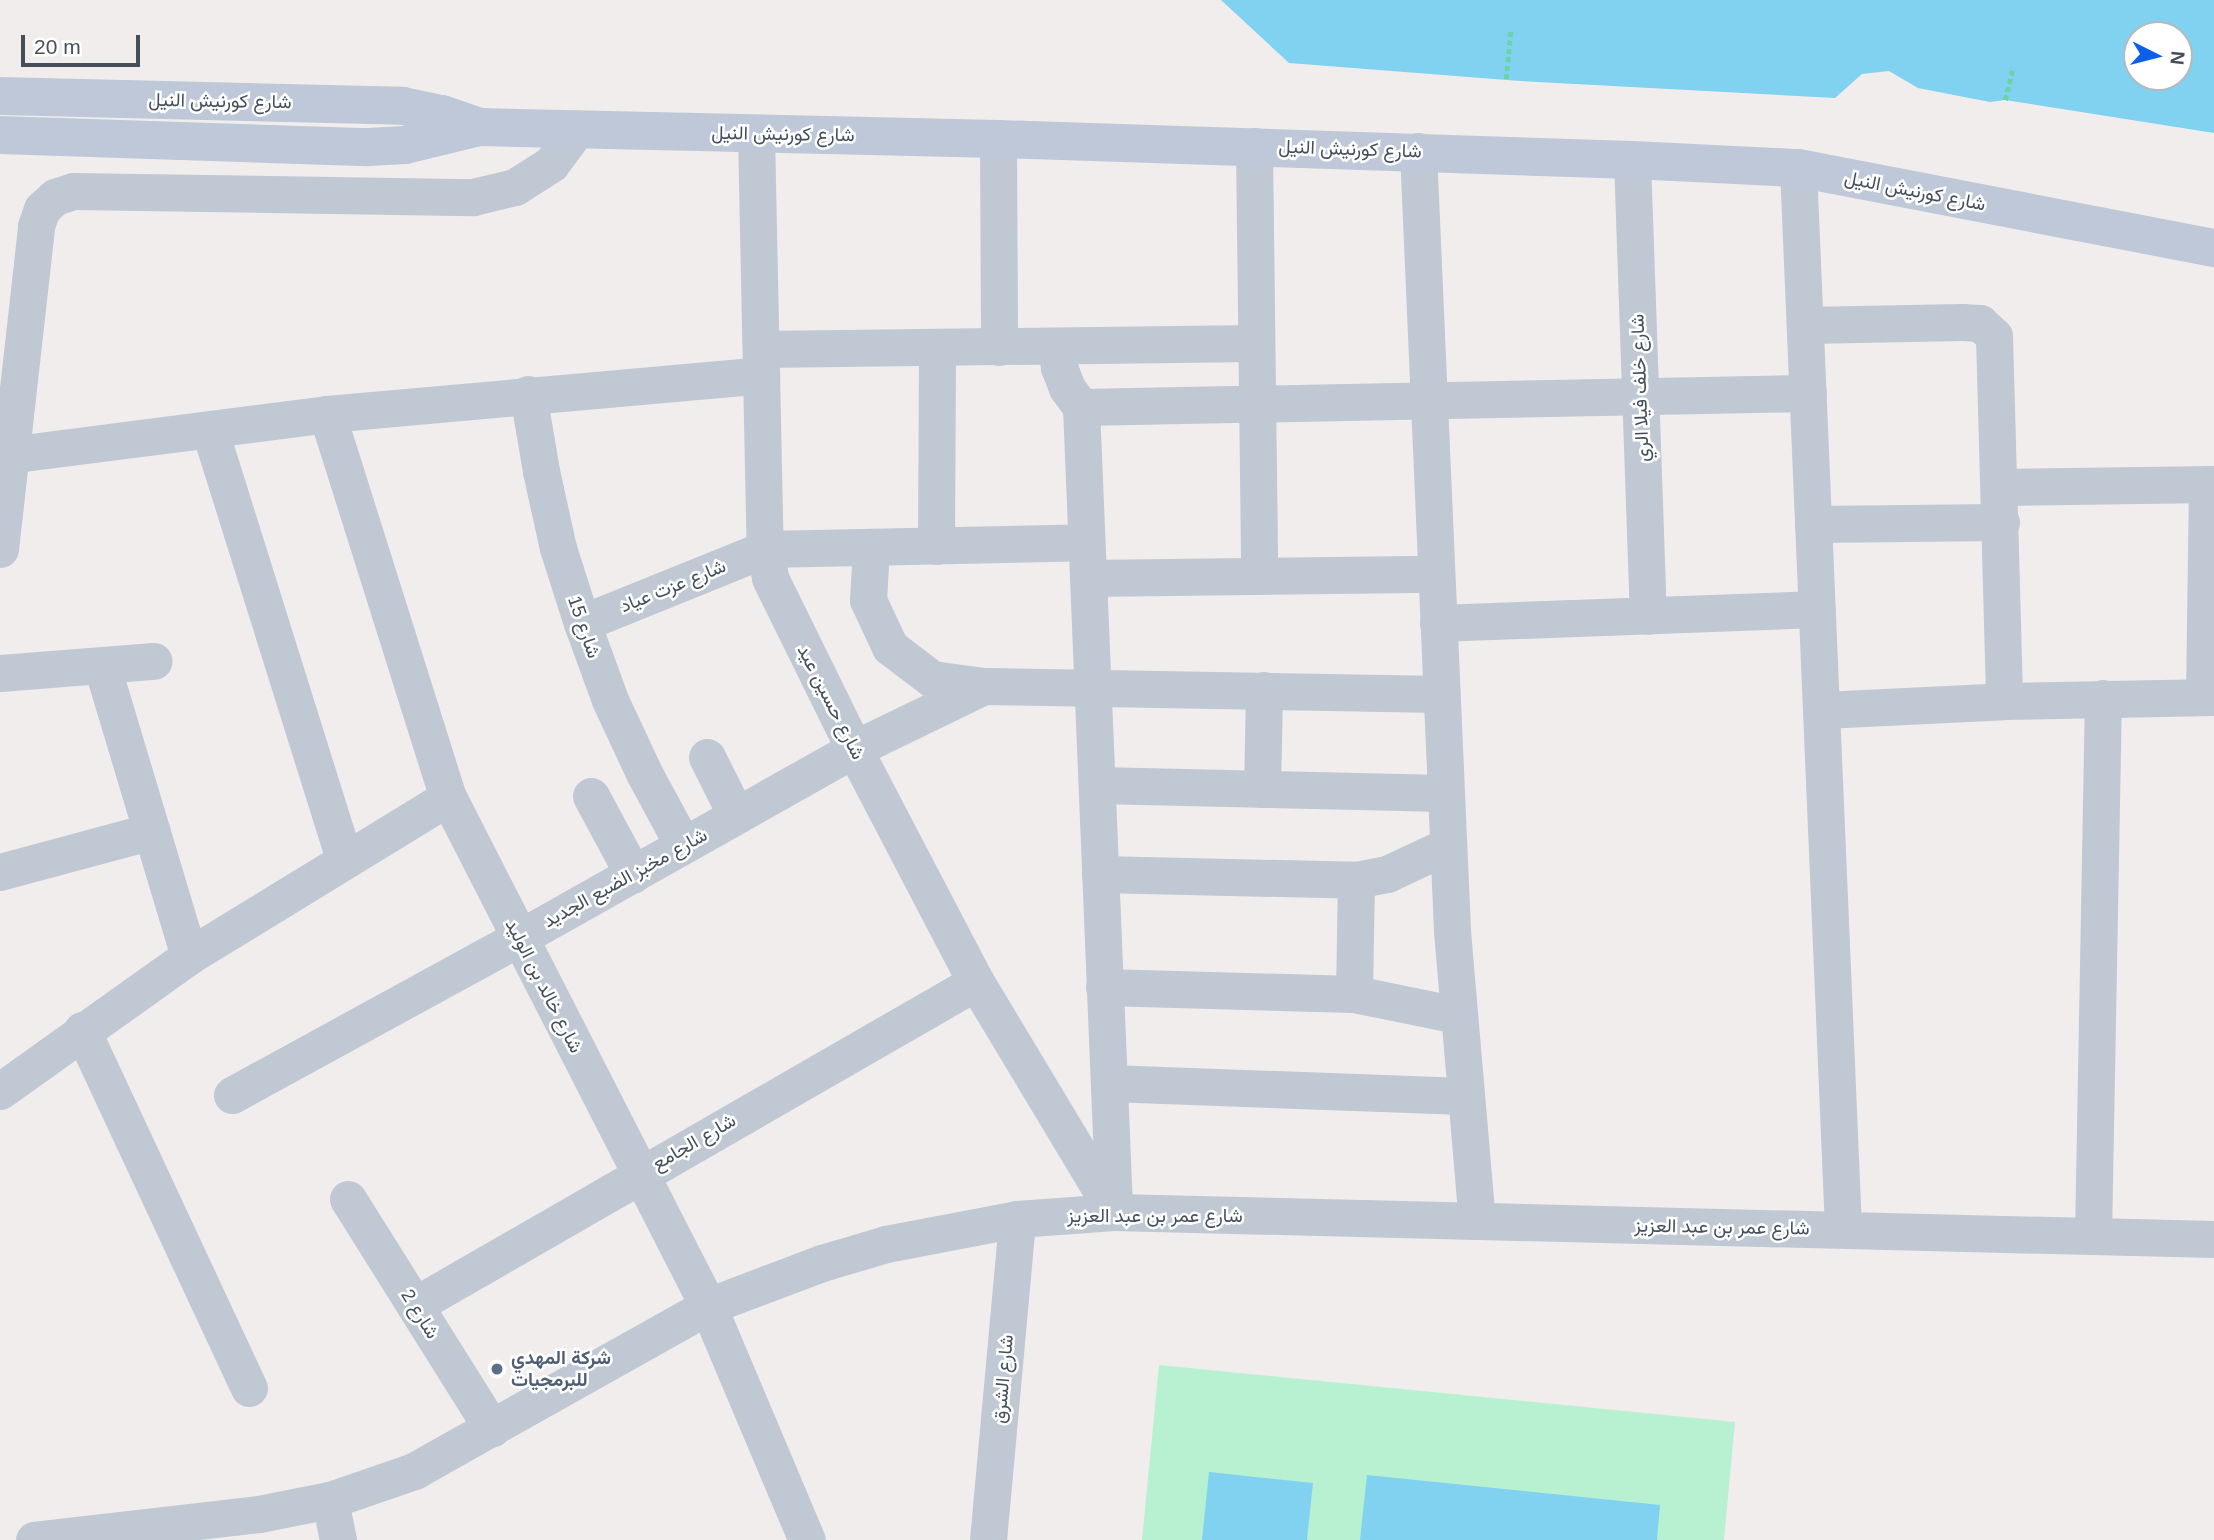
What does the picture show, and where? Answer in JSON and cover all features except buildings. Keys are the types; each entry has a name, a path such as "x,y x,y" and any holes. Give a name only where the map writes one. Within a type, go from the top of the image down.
{"main road":[{"name":"شارع كورنيش النيل","path":"0,96 403,106 442,114 479,127"},
{"name":"شارع كورنيش النيل","path":"0,135 368,147 405,145 479,127 1418,151 1798,168 2214,248"}],"street":[{"path":"0,549 6,455 36,226 42,209 55,197 73,191 473,197 516,187 551,164 577,130"},
{"name":"شارع حسين عيد","path":"756,134 765,549 770,578 854,749 976,982 1114,1212"},
{"path":"998,139 999,346"},
{"path":"1254,146 1259,576"},
{"path":"1418,151 1447,846 1457,1015 1477,1221"},
{"name":"شارع خلف فيلا الري","path":"1632,160 1648,616"},
{"path":"1798,168 1843,1229"},
{"path":"1805,325 1980,323 1994,336 1997,355 2004,701"},
{"path":"6,455 327,414 528,394 761,362 937,347 1256,343"},
{"path":"1057,346 1063,378 1081,407 1114,1212"},
{"path":"936,545 937,347"},
{"path":"1081,407 1808,393"},
{"name":"شارع 15","path":"528,394 558,548 582,623 616,712 644,773 684,845"},
{"name":"شارع خالد بن الوليد","path":"327,414 448,797 708,1306 807,1540"},
{"path":"210,430 344,859"},
{"path":"1813,524 2210,484 2209,697 2004,701 1823,710"},
{"path":"765,549 1086,542"},
{"path":"871,547 868,600 890,647 932,679 984,686 1441,694"},
{"name":"شارع عزت عياد","path":"582,623 765,549"},
{"path":"1088,578 1436,574"},
{"path":"1438,623 1817,609"},
{"path":"0,673 154,661"},
{"path":"102,666 189,956"},
{"name":"شارع مخبز الضبع الجديد","path":"232,1095 519,938 854,749 984,686"},
{"path":"1262,789 1264,690"},
{"path":"2093,1236 2103,698"},
{"path":"707,757 736,815"},
{"path":"1097,785 1445,793"},
{"path":"591,796 634,874"},
{"path":"0,1091 189,956 448,797"},
{"path":"0,872 152,831"},
{"path":"1100,874 1356,880 1398,870 1447,846"},
{"path":"1353,994 1356,880"},
{"name":"شارع الجامع","path":"415,1305 639,1173 976,982"},
{"path":"1104,987 1353,994 1457,1015"},
{"path":"82,1030 249,1388"},
{"path":"1109,1083 1464,1096"},
{"name":"شارع 2","path":"348,1199 492,1429"},
{"name":"شارع عمر بن عبد العزيز","path":"34,1540 259,1514 330,1500 414,1471 708,1306 822,1263 886,1244 1017,1219 1114,1212 2214,1239"},
{"name":"شارع الشرق","path":"988,1540 1017,1219"},
{"path":"330,1500 338,1540"}],"path":[{"path":"1506,79 1511,28"},
{"path":"2005,100 2013,68"}],"green space":[{"path":"1159,1365 1735,1422 1724,1540 1142,1540"}],"water":[{"path":"1221,0 2214,0 2214,133 2005,100 1990,102 1918,88 1889,71 1862,74 1835,98 1520,81 1289,63"},
{"path":"1209,1472 1313,1483 1307,1540 1202,1540"},
{"path":"1367,1475 1660,1505 1657,1540 1360,1540"}],"place":[{"name":"شركة المهدي للبرمجيات","path":"497,1369"}]}
